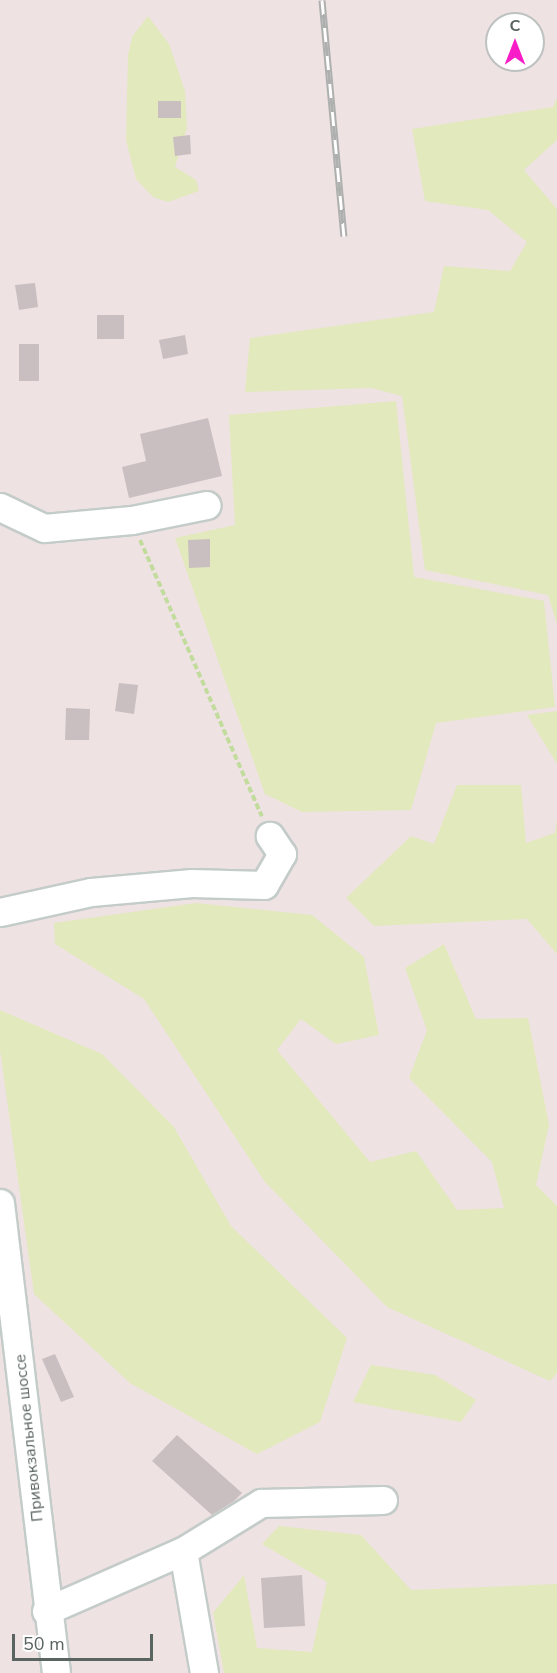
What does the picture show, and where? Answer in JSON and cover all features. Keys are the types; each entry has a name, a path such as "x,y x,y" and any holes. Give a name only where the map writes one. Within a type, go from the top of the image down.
{"street":[{"path":"0,507 44,528 132,520 207,505"},
{"path":"0,912 91,892 192,883 264,885 282,854 270,836"},
{"name":"Привокзальное шоссе","path":"0,1203 46,1611 56,1673"},
{"path":"46,1611 183,1551 261,1503 383,1500"},
{"path":"183,1551 204,1673"}],"path":[{"path":"132,520 270,836"}],"green space":[{"path":"148,16 169,44 185,91 187,128 175,167 196,180 199,191 168,202 153,197 136,179 126,140 128,55 132,37"},
{"path":"557,98 557,140 524,170 557,209 557,624 548,595 425,570 402,396 371,388 245,392 250,338 434,312 444,266 510,271 527,242 488,210 425,201 412,129 553,107"},
{"path":"396,401 414,577 544,601 555,707 436,723 411,810 302,812 265,794 175,538 235,525 229,415"},
{"path":"557,711 557,764 527,715"},
{"path":"457,785 521,785 526,843 555,833 557,820 557,954 527,919 374,926 346,898 411,836 434,844"},
{"path":"196,903 312,915 364,957 379,1035 336,1044 301,1019 277,1050 370,1162 416,1151 457,1210 504,1208 492,1162 409,1078 427,1030 405,968 444,944 476,1019 528,1018 549,1125 536,1185 557,1206 557,1373 550,1381 387,1307 265,1182 144,999 55,944 54,923"},
{"path":"0,1010 102,1054 174,1127 231,1226 347,1338 320,1422 257,1454 130,1383 34,1294 0,1050"},
{"path":"371,1365 435,1375 476,1400 461,1422 353,1402"},
{"path":"279,1526 361,1535 411,1590 557,1584 557,1673 224,1673 213,1613 244,1575 257,1648 312,1652 327,1582 262,1544"}],"building":[{"path":"158,101 181,101 181,118 158,118"},
{"path":"190,135 191,154 175,156 173,137"},
{"path":"35,283 38,307 19,310 15,285"},
{"path":"97,315 124,315 124,339 97,339"},
{"path":"185,335 188,354 163,359 159,340"},
{"path":"19,344 39,344 39,381 19,381"},
{"path":"208,418 222,476 129,498 122,467 146,461 140,434"},
{"path":"210,539 210,567 189,568 188,540"},
{"path":"119,683 138,685 134,714 115,711"},
{"path":"66,708 90,709 89,740 65,740"},
{"path":"55,1354 74,1397 61,1402 42,1359"},
{"path":"177,1435 242,1493 212,1515 152,1461"},
{"path":"302,1575 305,1626 264,1628 261,1578"}],"railway":[{"path":"322,0 344,236"}]}
